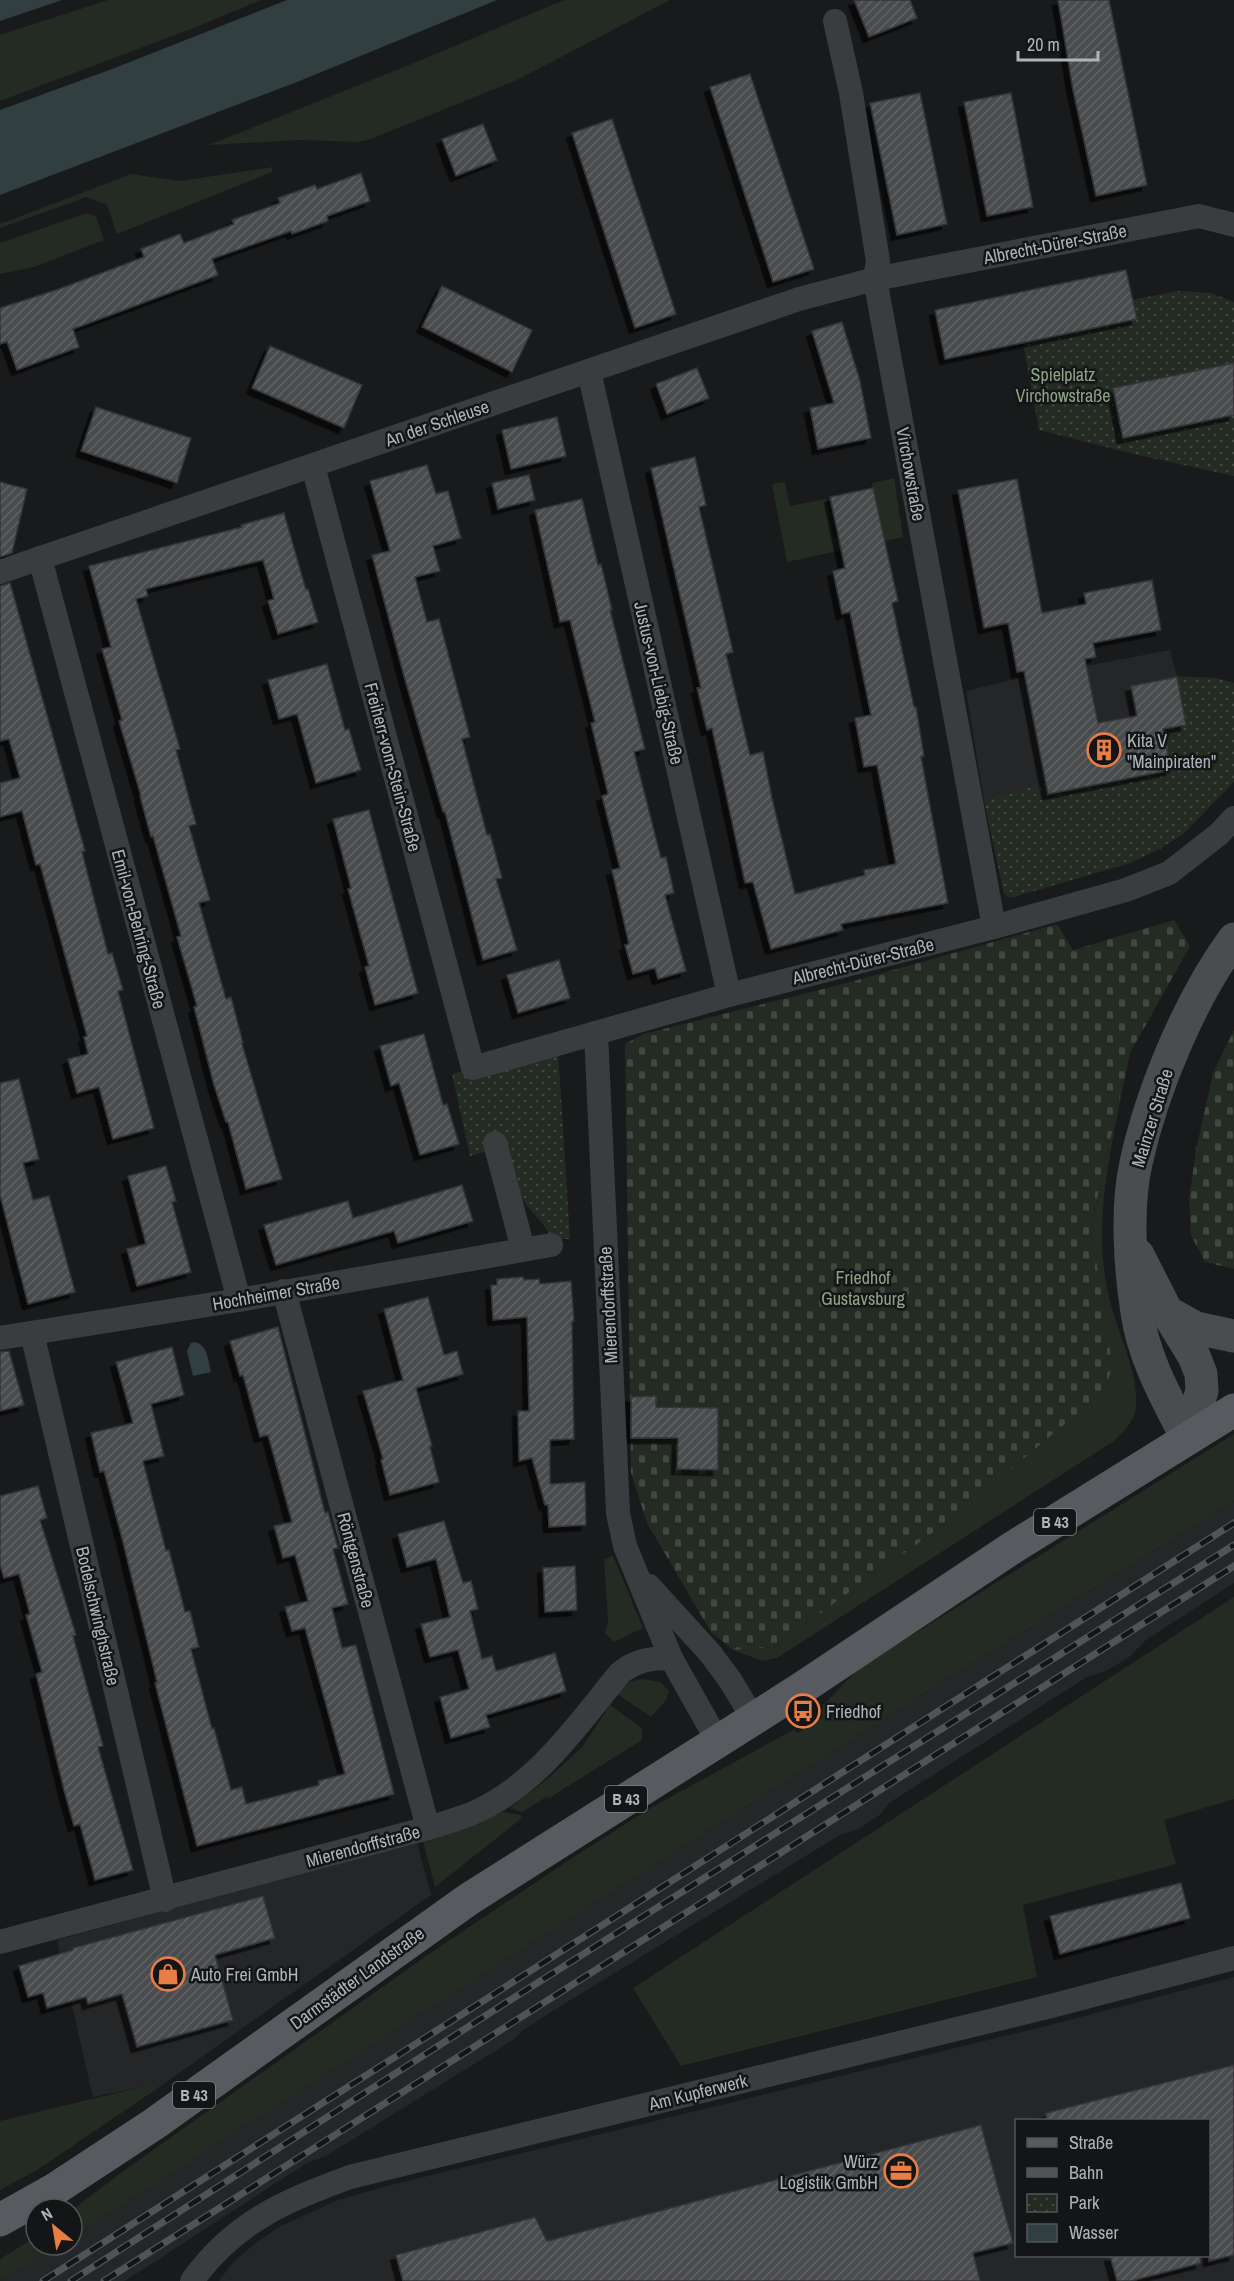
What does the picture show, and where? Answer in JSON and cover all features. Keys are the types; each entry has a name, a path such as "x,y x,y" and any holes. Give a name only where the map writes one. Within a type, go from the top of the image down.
{"main road":[{"name":"Mainzer Straße","path":"1152,1313 1131,1241 1131,1202 1136,1164 1153,1105 1176,1041 1229,946"},
{"path":"1187,1438 1158,1381 1152,1313 1196,1328 1234,1336"},
{"name":"B 43","path":"717,1740 805,1686 1012,1548 1234,1410"},
{"name":"Darmstädter Landstraße","path":"0,2220 55,2189 154,2124 445,1915 717,1740"}],"street":[{"name":"Virchowstraße","path":"835,21 851,93 878,261 875,279 994,927"},
{"name":"Albrecht-Dürer-Straße","path":"875,279 1199,216 1234,225"},
{"name":"An der Schleuse","path":"0,572 799,298 875,279"},
{"name":"Justus-von-Liebig-Straße","path":"589,371 729,994"},
{"name":"Freiherr-vom-Stein-Straße","path":"313,466 473,1068"},
{"name":"Emil-von-Behring-Straße","path":"40,558 239,1300"},
{"name":"Albrecht-Dürer-Straße","path":"473,1068 729,994 1105,897 1160,878 1191,856 1234,818"},
{"name":"Mierendorffstraße","path":"596,1032 618,1513 626,1546 671,1658 717,1740"},
{"path":"495,1143 523,1249"},
{"name":"Hochheimer Straße","path":"0,1338 239,1300 551,1245"},
{"name":"Röntgenstraße","path":"284,1292 428,1828"},
{"name":"Bodelschwinghstraße","path":"32,1333 165,1899"},
{"name":"Mierendorffstraße","path":"638,1575 710,1653 753,1718"},
{"name":"Mierendorffstraße","path":"0,1942 428,1828 472,1813 514,1788 558,1749 620,1673 629,1666 646,1659 671,1658"},
{"name":"Am Kupferwerk","path":"192,2281 229,2238 263,2214 307,2193 350,2177 1051,2006 1234,1958"}],"shaded area":[{"path":"1170,650 1177,676 1216,678 1234,683 1234,782 1183,834 1130,863 1010,898 1004,894 984,800 966,691"},
{"path":"1234,1501 1234,1583 1146,1640 1127,1659 1106,1671 1087,1677 889,1803 881,1814 858,1829 840,1835 551,2012 522,2031 516,2038 326,2156 307,2163 125,2281 0,2281 39,2257 84,2257 84,2229 939,1684"},
{"name":"Auto Frei GmbH","path":"417,1842 431,1895 155,2090 146,2086 93,2097 57,1940"},
{"path":"1234,1977 1234,2281 219,2281 233,2262 277,2228 335,2201 391,2185 1050,2025"}],"green space":[{"path":"108,0 261,0 199,26 0,101 0,35"},
{"path":"564,0 670,0 519,79 368,140 359,142 299,140 209,145 414,63"},
{"path":"273,167 272,172 117,234 107,205 87,197 0,228 0,224 131,174 180,181"},
{"path":"87,213 96,217 104,240 34,267 0,274 0,243"},
{"name":"Spielplatz Virchowstraße","path":"1177,291 1211,293 1234,302 1234,476 1039,430 1023,343 1136,319 1132,300"},
{"path":"894,478 903,537 787,562 772,484 785,482 790,506 826,499 834,538 881,528 872,483"},
{"path":"1177,677 1216,678 1234,683 1234,782 1183,834 1160,849 1130,863 1010,898 1004,894 984,800 1046,783 1049,794 1171,770 1163,729 1186,724"},
{"name":"Friedhof Gustavsburg","path":"1174,920 1190,946 1130,1053 1091,1225 1112,1363 1107,1389 945,1524 773,1647 733,1650 711,1632 647,1523 631,1473 625,1044 644,1034 843,984 1057,924 1073,950"},
{"path":"1234,1030 1234,1269 1205,1262 1191,1235 1189,1200 1196,1150 1213,1073"},
{"path":"558,1049 570,1239 552,1239 527,1205 514,1181 504,1146 470,1156 452,1074"},
{"path":"1130,1053 1108,1165 1102,1241 1109,1298 1133,1373 1136,1400 1134,1416 1129,1424 1114,1441 777,1658 762,1661 733,1650 773,1647 945,1524 1110,1361 1091,1225"},
{"path":"1234,1434 1234,1501 939,1684 84,2229 84,2201 122,2172 426,1956 569,1860 652,1807 795,1729 797,1733 822,1718 823,1705 858,1669"},
{"path":"613,1556 643,1628 614,1642 605,1633 608,1623 604,1559"},
{"path":"1234,1597 1234,1799 1164,1820 1176,1864 1023,1905 1037,1977 681,2066 633,1988"},
{"path":"642,1679 660,1682 669,1691 666,1700 651,1717 616,1693 626,1683"},
{"path":"610,1705 642,1728 642,1740 549,1798 548,1796 522,1812 510,1808 549,1778 583,1746"},
{"path":"502,1812 520,1815 522,1818 435,1887 423,1841 479,1824"},
{"path":"146,2086 155,2090 37,2170 0,2190 0,2121"},
{"path":"24,2244 24,2257 39,2257 0,2281 0,2259"}],"water":[{"path":"0,0 62,0 0,21"},
{"path":"287,0 497,0 297,82 0,195 0,110"},
{"path":"195,1342 203,1346 211,1372 193,1376 187,1351 191,1343"}],"building":[{"path":"854,0 910,0 917,18 869,37"},
{"path":"1058,0 1109,0 1147,185 1096,196 1073,90"},
{"path":"750,74 814,269 773,282 710,87"},
{"path":"920,93 947,224 897,235 870,103"},
{"path":"1011,93 1033,207 987,216 964,102"},
{"path":"612,119 676,314 635,328 572,133"},
{"path":"483,124 497,160 456,176 442,139"},
{"path":"361,173 370,201 327,216 328,221 292,234 291,231 212,259 218,275 73,329 79,347 17,370 7,342 0,344 0,308 144,257 141,249 180,234 184,243 234,224 232,220 280,203 278,198 315,185 317,189"},
{"path":"1126,270 1137,319 945,359 935,310"},
{"path":"442,286 532,330 512,372 422,327"},
{"path":"842,322 860,381 871,438 818,449 810,408 834,403 812,331"},
{"path":"270,346 362,385 344,428 252,388"},
{"path":"1234,363 1234,415 1123,438 1113,388"},
{"path":"697,368 709,398 667,414 656,384"},
{"path":"96,407 191,438 177,483 81,451"},
{"path":"557,417 566,456 511,469 502,430"},
{"path":"695,457 706,505 699,507 733,652 726,654 750,755 763,752 795,894 865,875 864,870 896,864 877,765 864,767 855,718 871,715 850,612 842,614 833,571 845,568 830,497 873,488 898,601 892,603 914,707 916,707 924,756 921,757 948,903 841,924 843,930 771,949 753,882 745,883 712,728 707,730 697,688 701,688 651,468"},
{"path":"427,465 436,494 448,491 461,538 433,546 440,571 415,577 427,622 439,619 470,737 462,739 487,835 490,834 502,878 496,879 517,950 483,960 445,812 443,812 404,676 372,555 390,551 370,481"},
{"path":"529,475 535,500 498,509 492,483"},
{"path":"1017,479 1042,613 1086,604 1084,593 1152,580 1161,630 1093,643 1096,657 1085,659 1098,723 1137,716 1131,686 1177,677 1186,725 1163,729 1171,770 1048,794 1024,671 1017,672 1008,623 984,628 958,490"},
{"path":"0,482 27,489 12,553 0,557"},
{"path":"582,499 598,565 601,564 612,610 610,610 645,749 634,752 661,858 666,857 674,893 665,895 686,971 658,979 655,968 633,974 625,945 629,944 612,870 620,868 602,796 608,794 591,723 595,722 570,620 560,622 535,510"},
{"path":"284,513 306,590 308,589 318,622 278,634 268,601 274,599 263,560 146,589 148,596 136,599 180,749 176,750 196,824 189,826 210,900 199,903 226,999 231,997 242,1044 282,1179 246,1189 228,1122 226,1122 214,1085 194,1007 197,1006 177,937 181,936 119,721 122,720 102,649 111,647 89,566 242,527 241,525"},
{"path":"10,583 85,851 82,852 108,954 112,953 123,990 118,991 154,1128 113,1139 99,1087 77,1093 68,1059 88,1054 84,1037 87,1036 40,864 36,865 22,811 0,817 0,783 20,778 9,739 0,741 0,586"},
{"path":"327,664 345,730 349,729 361,770 316,783 297,714 279,719 268,680"},
{"path":"369,810 418,993 375,1005 365,967 369,966 348,889 351,888 333,819"},
{"path":"559,960 570,998 518,1013 507,975"},
{"path":"424,1034 443,1105 447,1104 459,1144 420,1155 399,1083 391,1086 380,1046"},
{"path":"19,1079 39,1159 23,1163 33,1200 49,1196 75,1292 28,1304 0,1195 0,1083"},
{"path":"166,1166 176,1201 172,1202 191,1272 137,1286 127,1249 146,1244 128,1176"},
{"path":"462,1185 473,1221 398,1243 394,1231 276,1265 264,1225 348,1201 353,1218"},
{"path":"523,1277 524,1280 539,1279 540,1284 571,1281 574,1321 572,1322 574,1439 550,1440 550,1484 585,1482 586,1525 549,1527 548,1505 545,1505 532,1458 519,1461 518,1411 529,1411 527,1317 493,1320 491,1285 497,1285 497,1279"},
{"path":"428,1297 444,1355 457,1351 463,1374 416,1388 439,1482 390,1495 381,1460 383,1459 363,1391 403,1380 384,1309"},
{"path":"278,1327 325,1513 328,1512 338,1548 333,1549 348,1604 332,1608 342,1648 356,1645 394,1794 197,1846 155,1683 157,1682 123,1542 104,1471 100,1472 91,1433 133,1423 116,1362 172,1347 184,1395 151,1404 164,1456 143,1461 166,1551 169,1550 185,1612 190,1611 199,1647 191,1649 231,1790 242,1787 246,1804 319,1785 318,1781 345,1774 305,1628 292,1631 285,1607 308,1601 295,1555 283,1558 274,1526 292,1522 268,1435 260,1437 243,1375 240,1376 230,1341"},
{"path":"9,1351 24,1405 0,1411 0,1352"},
{"path":"656,1396 656,1407 718,1408 718,1470 677,1469 678,1438 631,1438 631,1397"},
{"path":"38,1486 47,1518 40,1520 76,1635 73,1636 103,1746 98,1747 133,1870 95,1880 80,1824 74,1826 64,1790 36,1674 42,1672 26,1615 30,1614 19,1574 4,1578 0,1565 0,1496"},
{"path":"444,1521 463,1583 471,1581 478,1609 470,1611 482,1659 492,1656 496,1671 555,1653 566,1691 486,1715 490,1727 451,1738 440,1697 469,1689 458,1650 430,1657 421,1624 450,1617 436,1559 407,1567 398,1534"},
{"path":"575,1566 577,1610 545,1612 543,1568"},
{"path":"1181,1883 1190,1918 1060,1954 1050,1916"},
{"path":"263,1896 275,1938 215,1955 233,2020 137,2047 122,1994 88,2004 86,1997 47,2008 43,1993 28,1997 19,1966 73,1950 73,1948"},
{"path":"1234,2065 1234,2255 1209,2261 1210,2119 1047,2119 1046,2113"},
{"name":"Würz Logistik GmbH","path":"981,2125 1013,2243 973,2253 980,2281 403,2281 396,2255 535,2217 547,2241"},
{"path":"1110,2257 1200,2257 1201,2263 1131,2281 1117,2281"}],"railway":[{"path":"43,2281 1234,1523"},
{"path":"71,2281 507,2002 1234,1545"},
{"path":"104,2281 1234,1566"}],"place":[{"name":"Kita V \"Mainpiraten\"","path":"1104,750"},
{"name":"Friedhof","path":"803,1711"},
{"name":"Auto Frei GmbH","path":"168,1974"},
{"name":"Würz Logistik GmbH","path":"901,2171"}]}
